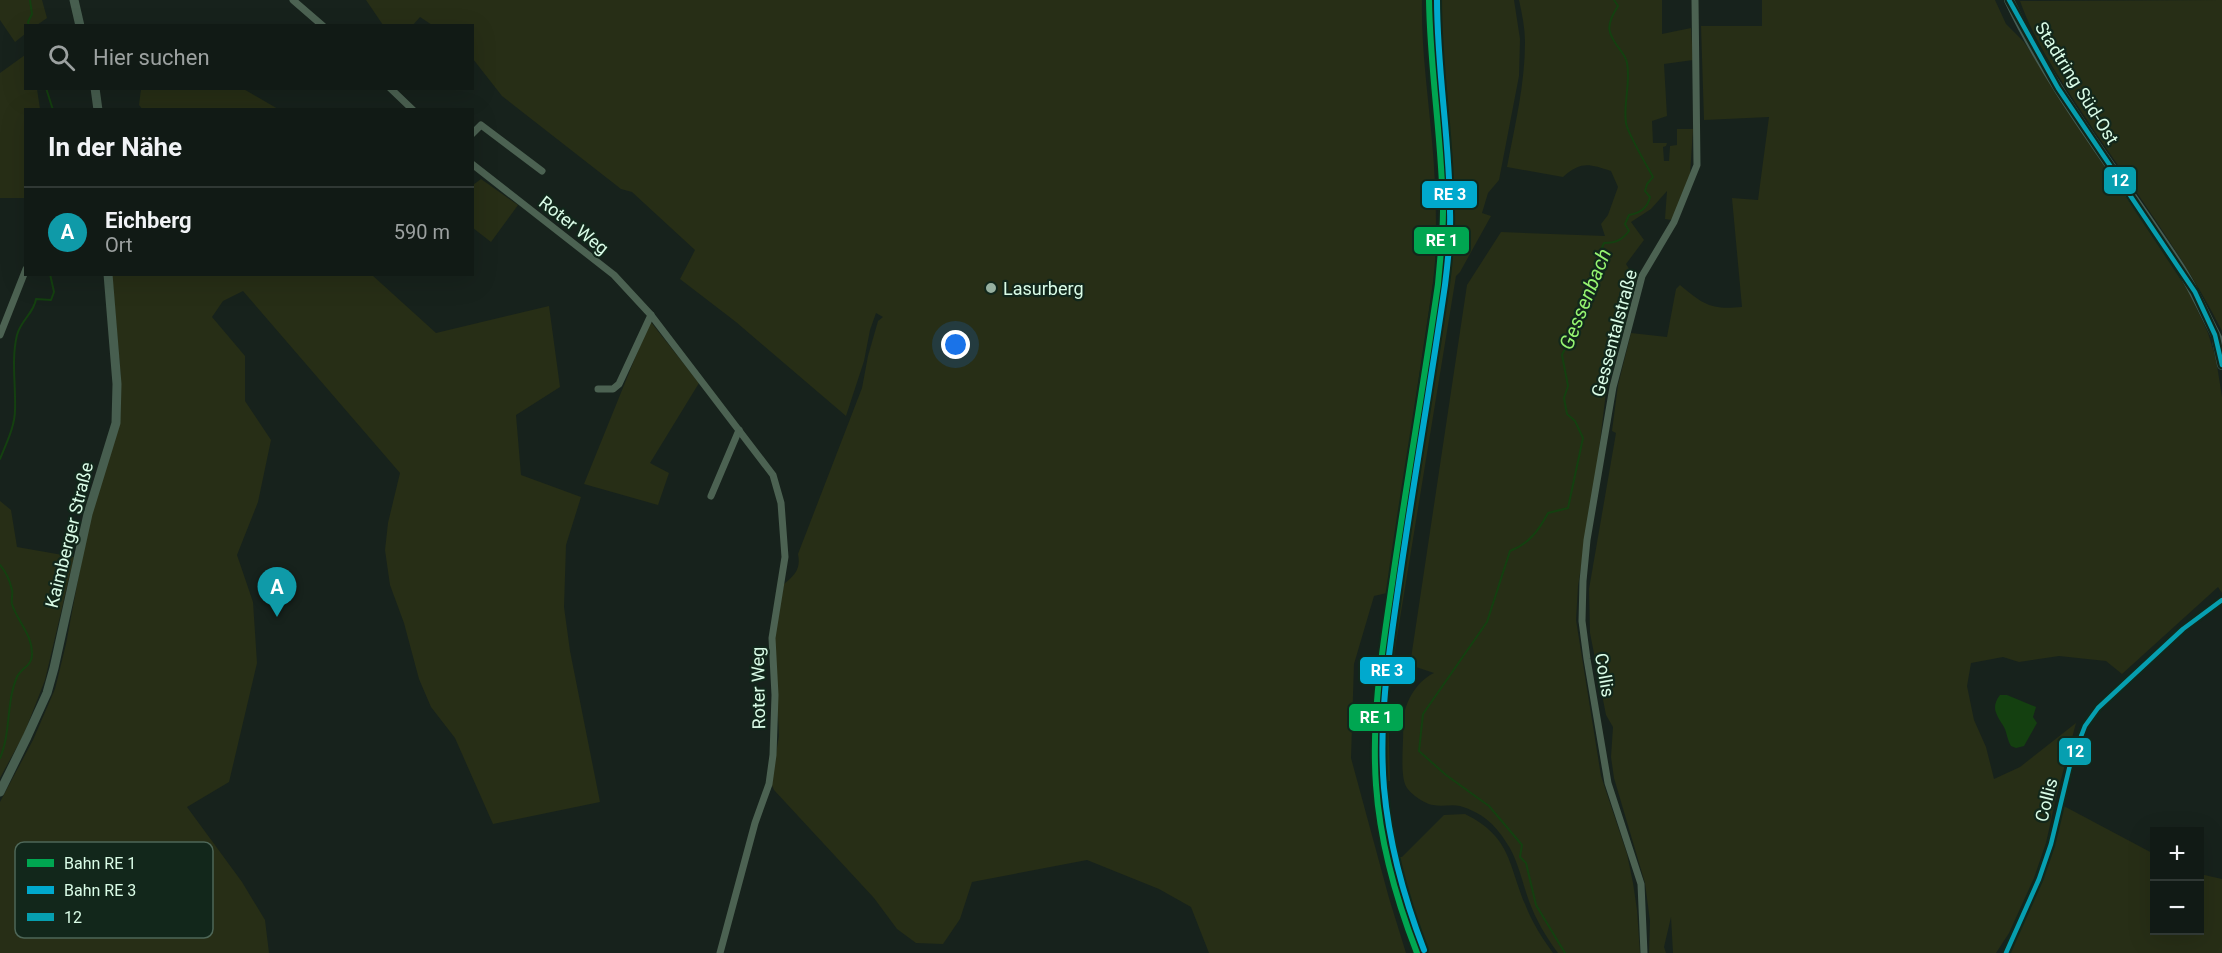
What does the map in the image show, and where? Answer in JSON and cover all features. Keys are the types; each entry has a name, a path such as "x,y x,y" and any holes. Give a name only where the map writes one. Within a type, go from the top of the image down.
{"main road":[{"path":"74,0 80,24"},
{"name":"Stadtring Süd-Ost","path":"2009,0 2058,88 2180,267 2222,347"},
{"path":"95,90 98,108"},
{"name":"Kaimberger Straße","path":"0,792 27,737 52,676 88,514 116,423 117,384 108,276"},
{"name":"Stadtring Süd-Ost","path":"2215,335 2222,365"}],"street":[{"path":"293,0 320,24"},
{"name":"Gessentalstraße","path":"1587,540 1613,387 1642,276 1674,222 1697,165 1695,0"},
{"path":"392,90 411,108"},
{"name":"Roter Weg","path":"474,132 481,125 542,171"},
{"name":"Roter Weg","path":"474,166 614,275 651,315 773,475 781,503 785,557 772,638 775,695 773,755 768,784 755,823 720,953"},
{"path":"0,334 24,274"},
{"path":"598,389 613,389 619,384 651,315"},
{"path":"711,496 739,430"},
{"name":"Collis","path":"1587,540 1582,581 1582,621 1587,659 1608,783 1641,884 1644,953"},
{"name":"Collis","path":"2006,953 2048,853 2070,765 2085,726 2098,708 2183,629 2222,600"}],"shaded area":[{"path":"0,0 42,0 47,18 38,24 24,24 24,35 15,42 0,20"},
{"path":"366,0 1422,0 1435,189 1435,269 1387,593 1374,596 1354,664 1351,758 1406,953 1209,953 1191,907 1159,889 1087,860 972,882 960,919 943,944 916,943 897,929 874,898 774,790 771,783 779,736 774,637 784,584 798,568 798,554 862,388 878,321 883,317 876,313 864,361 846,416 736,322 680,279 695,250 632,192 621,189 502,96 474,60 474,24 430,24 420,17 414,24 382,24"},
{"path":"1433,0 1514,0 1520,39 1519,76 1499,180 1488,193 1482,213 1491,216 1456,276 1396,643 1388,707 1390,781 1387,781 1388,789 1381,789 1379,728 1387,636 1452,227 1447,197 1435,56"},
{"path":"1519,0 1662,0 1662,34 1691,28 1693,60 1664,64 1667,116 1652,121 1653,143 1667,143 1663,147 1664,161 1669,161 1670,146 1677,145 1677,129 1693,129 1690,175 1672,220 1665,219 1667,191 1651,209 1631,222 1644,240 1626,264 1636,280 1608,375 1597,467 1578,586 1576,620 1601,776 1627,854 1633,883 1640,953 1558,953 1538,922 1514,856 1497,830 1481,815 1468,809 1457,805 1433,805 1421,800 1405,784 1402,763 1405,710 1416,688 1434,673 1410,665 1467,285 1501,232 1605,236 1601,224 1608,215 1618,187 1611,171 1586,165 1575,168 1563,177 1507,167 1525,58"},
{"path":"1762,0 1995,0 2006,24 2024,42 2189,292 2208,333 2216,359 2222,397 2222,593 2218,587 2122,674 2106,661 2059,656 2019,662 2003,657 1971,663 1967,686 1974,720 1986,747 1994,779 2020,767 2076,723 2046,843 2034,878 2009,933 1996,953 1673,953 1671,917 1664,947 1666,953 1649,953 1650,921 1645,883 1614,778 1611,757 1613,727 1606,715 1590,633 1589,589 1616,433 1612,431 1618,385 1631,333 1667,337 1676,289 1680,285 1708,305 1723,308 1742,307 1732,198 1758,200 1769,117 1704,120 1701,26 1762,26"},
{"path":"2222,0 2222,331 2179,256 2054,70 2035,36 2020,1"},
{"path":"24,56 24,90 37,90 40,108 24,108 24,198 0,198 0,73"},
{"path":"141,90 245,90 276,108 141,108 139,105"},
{"path":"481,179 518,205 491,242 474,229 474,184"},
{"path":"112,276 373,276 436,333 549,306 560,387 516,415 521,475 581,497 566,545 564,607 570,651 600,802 493,824 455,738 431,707 419,679 404,623 390,585 385,550 388,523 400,473 243,291 223,301 212,317 245,356 245,401 271,440 258,502 237,555 253,602 257,663 229,782 187,807 213,842 15,842 15,938 213,938 213,842 242,882 265,920 269,953 0,953 0,802 33,740 55,689 66,644 88,526 120,419 121,379"},
{"path":"650,321 699,383 650,463 669,473 658,505 584,484"},
{"path":"0,501 11,510 17,547 74,557 45,680 24,734 0,778"},
{"path":"2000,695 2007,695 2036,707 2033,717 2037,723 2024,746 2016,748 2011,746 1995,708"},
{"path":"2060,804 2150,852 2150,935 2204,935 2204,875 2222,879 2222,953 2006,953 2039,879"},
{"path":"1465,814 1480,823 1500,842 1531,917 1553,953 1421,953 1396,878 1385,818 1391,822 1397,857 1402,857 1444,815"}],"waterway":[{"path":"28,24 32,14 30,0"},
{"name":"Gessenbach","path":"1565,953 1536,905 1526,863 1520,857 1522,845 1489,806 1446,775 1419,751 1423,714 1487,622 1510,551 1533,536 1548,513 1568,508 1583,438 1575,421 1567,414 1564,398 1568,386 1562,355 1571,336 1581,298 1589,294 1598,257 1604,243 1618,240 1626,234 1629,231 1625,224 1629,215 1642,210 1650,197 1645,191 1653,177 1626,123 1627,63 1609,29 1618,6 1614,0"},
{"path":"47,90 52,108"},
{"path":"0,459 15,416 14,363 17,335 36,299 51,300 54,292 50,276"},
{"path":"0,565 10,583 14,610 32,648 32,659 17,677 11,697 6,738 0,758"}],"transit line":[{"path":"1417,953 1402,912 1385,849 1376,785 1375,733 1382,655 1438,284 1442,238 1442,184 1429,0"},
{"path":"1424,950 1404,891 1390,830 1384,788 1383,735 1392,629 1440,321 1449,248 1448,159 1437,0"},
{"name":"12","path":"2009,0 2058,88 2195,292 2215,335 2222,365"},
{"name":"12","path":"2006,953 2039,879 2051,844 2070,765 2085,726 2098,708 2183,629 2222,600"}],"place":[{"name":"Lasurberg","path":"991,288"},
{"name":"Eichberg","path":"277,617"}]}
